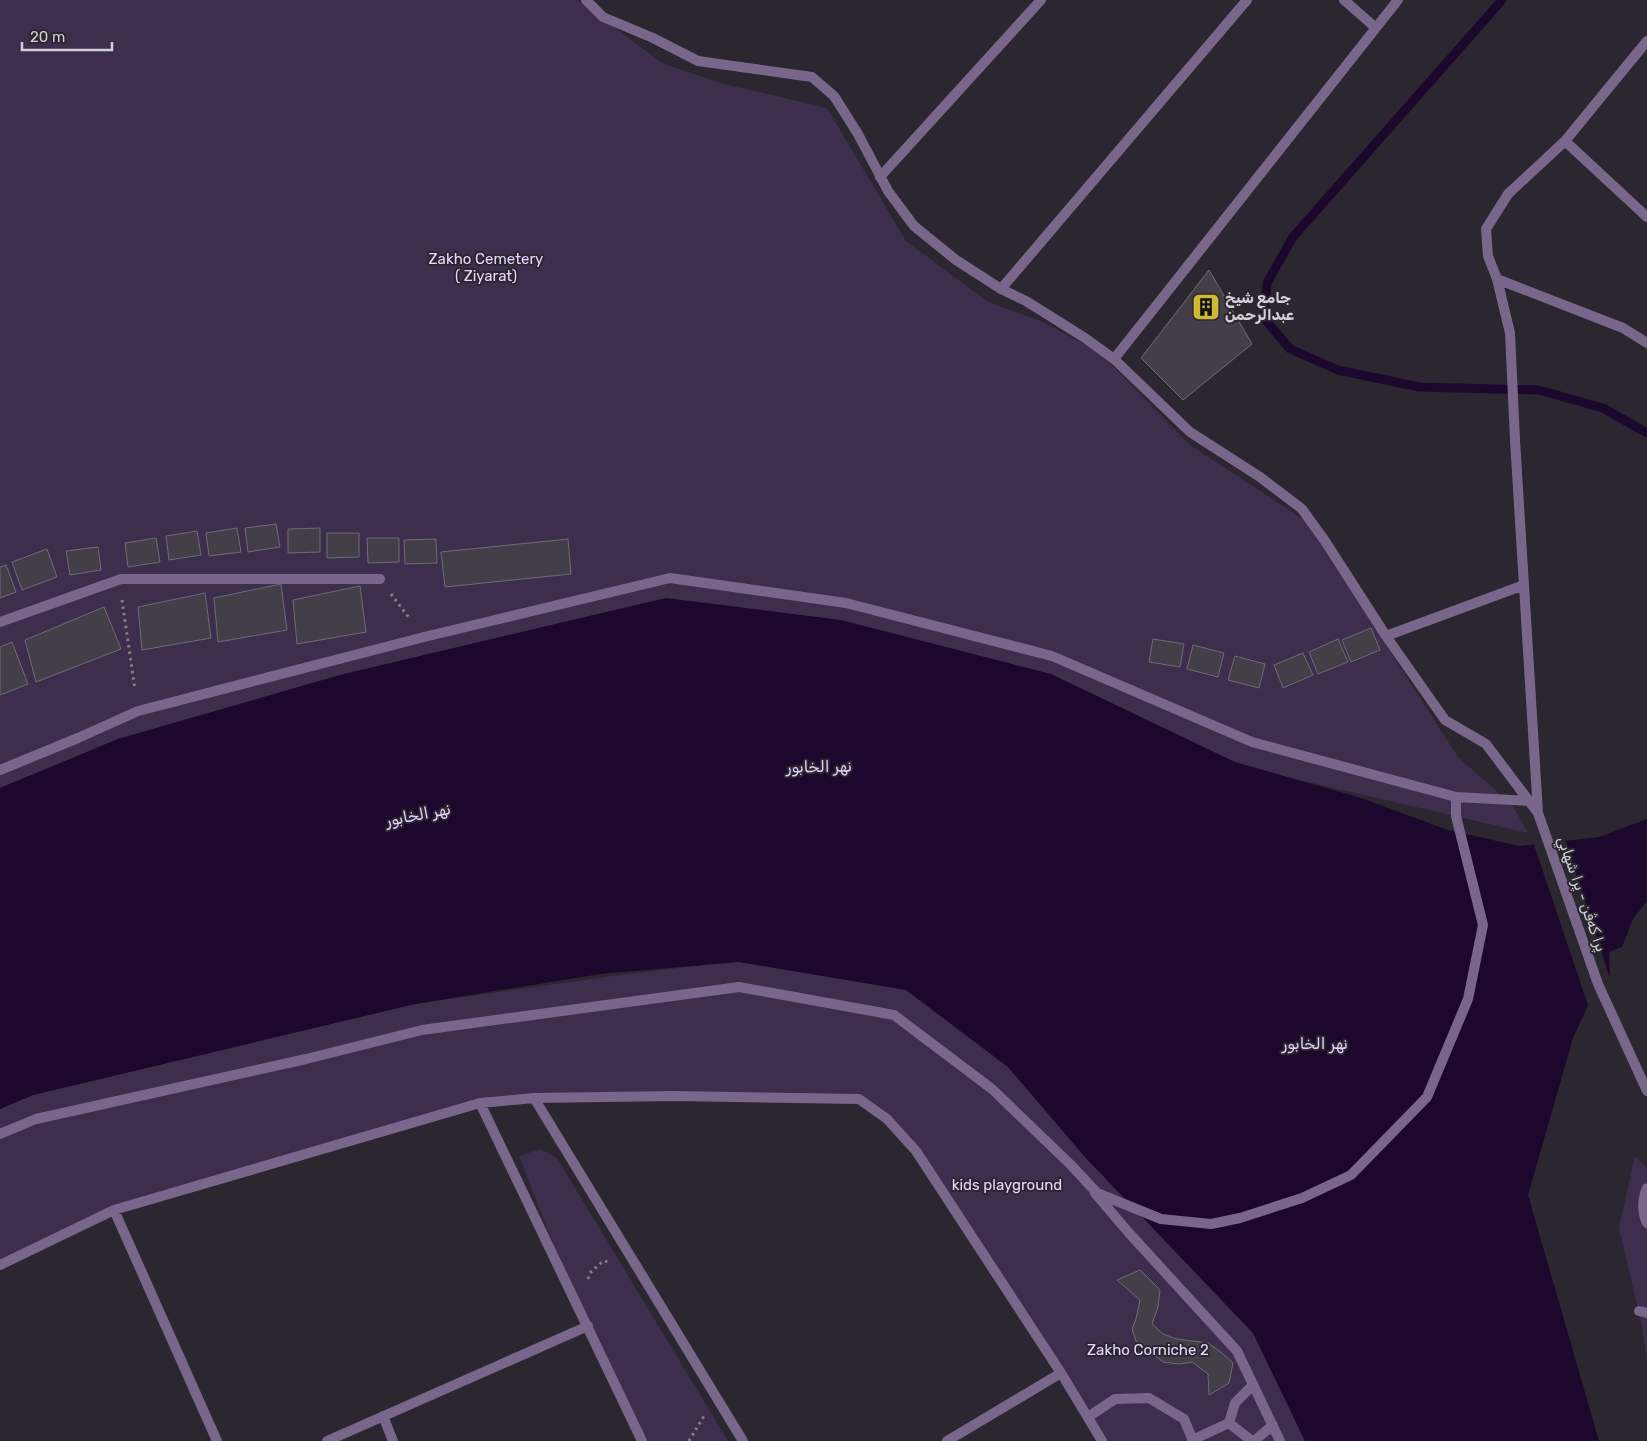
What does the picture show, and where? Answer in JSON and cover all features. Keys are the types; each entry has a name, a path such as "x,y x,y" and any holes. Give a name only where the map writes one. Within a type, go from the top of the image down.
{"street":[{"path":"586,0 603,17 653,38 698,61 812,77 834,96 858,134 888,191 914,226 956,260 1001,288 1035,306 1114,359 1190,432 1260,477 1302,509 1325,541 1386,636 1445,720 1486,744 1538,813"},
{"path":"880,177 1041,0"},
{"path":"1001,288 1247,0"},
{"path":"1344,0 1376,28"},
{"path":"1114,359 1398,0"},
{"path":"1538,813 1510,332 1498,279 1488,256 1486,228 1508,194 1565,141 1647,41"},
{"path":"1565,141 1647,217"},
{"path":"1498,279 1623,328 1647,343"},
{"path":"0,770 138,711 424,637 670,578 846,602 1052,656 1252,742 1456,797 1530,802"},
{"path":"0,622 121,579 380,579"},
{"path":"1386,636 1524,585"},
{"path":"0,1134 36,1119 296,1061 422,1030 739,987 894,1016 992,1089 1070,1164 1097,1193 1161,1219 1211,1224 1240,1218 1302,1198 1351,1176 1427,1098 1468,999 1482,925 1456,816 1456,797"},
{"name":"پرا كه‌ڤن - پرا شهابي","path":"1538,813 1598,984 1647,1091"},
{"path":"0,1265 114,1210 480,1103 534,1098 675,1096 859,1099 887,1119 916,1151 1061,1373 1102,1441"},
{"path":"534,1098 743,1441"},
{"path":"480,1103 642,1441"},
{"path":"1070,1164 1129,1234 1237,1351 1280,1441"},
{"path":"1647,1188 1643,1200 1647,1224"},
{"path":"114,1210 217,1441"},
{"path":"327,1441 588,1326"},
{"path":"947,1441 1061,1373"},
{"path":"1088,1417 1115,1399 1149,1398 1184,1419 1193,1440 1229,1423 1235,1403 1253,1385"},
{"path":"383,1416 393,1441"},
{"path":"1229,1423 1253,1441 1272,1425"}],"path":[{"path":"121,579 138,711"},
{"path":"380,579 424,637"},
{"path":"577,1305 590,1273 603,1261 622,1264 639,1270"}],"green space":[{"name":"Zakho Cemetery ( Ziyarat)","path":"0,0 578,0 662,63 720,83 827,108 906,241 988,302 1043,322 1099,352 1190,445 1315,527 1370,620 1458,757 1513,806 1528,833 1247,768 666,598 340,675 118,739 0,788"},
{"name":"Zakho Corniche 2","path":"735,961 906,990 1008,1067 1088,1160 1253,1333 1305,1441 1102,1441 916,1151 859,1099 480,1103 114,1210 0,1265 0,1109 33,1095 415,1004"},
{"path":"541,1149 557,1158 728,1441 648,1441 577,1305 519,1156"},
{"path":"1635,1156 1647,1169 1647,1361 1642,1326 1619,1228"}],"water":[{"name":"نهر الخابور","path":"666,598 841,620 1051,674 1235,762 1361,798 1448,830 1519,846 1599,837 1647,819 1647,901 1633,919 1622,947 1609,952 1610,976 1598,984 1573,1038 1528,1195 1599,1441 1305,1441 1253,1333 1084,1156 1008,1067 906,990 739,962 600,974 415,1004 33,1095 0,1109 0,788 118,739 340,675"}],"pier":[{"path":"1565,838 1610,979 1600,986 1589,1008 1533,842"}],"building":[{"name":"جامع شيخ عبدالرحمن","path":"1209,270 1252,344 1183,400 1141,358"},
{"path":"276,524 280,547 248,552 245,528"},
{"path":"237,528 241,552 209,556 206,533"},
{"path":"320,528 320,552 288,553 288,529"},
{"path":"197,531 201,555 169,560 166,536"},
{"path":"327,533 359,533 359,557 327,558"},
{"path":"156,538 160,562 128,567 125,543"},
{"path":"367,538 399,538 399,562 368,563"},
{"path":"436,539 437,563 405,564 404,540"},
{"path":"568,539 571,574 445,587 441,552"},
{"path":"98,547 101,570 70,575 66,551"},
{"path":"47,549 57,577 22,590 12,562"},
{"path":"6,565 16,592 0,598 0,567"},
{"path":"281,584 287,630 218,642 214,598"},
{"path":"360,586 366,632 297,644 293,600"},
{"path":"205,593 211,638 142,650 138,607"},
{"path":"104,607 121,649 36,682 25,640"},
{"path":"1371,628 1380,650 1351,662 1342,640"},
{"path":"1153,639 1184,644 1180,667 1149,662"},
{"path":"1338,639 1348,662 1318,674 1309,652"},
{"path":"12,642 28,684 0,695 0,647"},
{"path":"1193,645 1224,653 1218,677 1187,669"},
{"path":"1303,653 1313,675 1283,688 1274,665"},
{"path":"1235,656 1265,664 1259,688 1228,680"},
{"path":"1140,1270 1160,1290 1158,1307 1152,1324 1163,1334 1177,1339 1208,1343 1222,1353 1233,1363 1229,1383 1209,1395 1208,1374 1192,1362 1179,1364 1163,1362 1136,1341 1132,1329 1140,1300 1117,1280"}],"waterway":[{"path":"1502,0 1293,237 1267,283 1264,318 1290,349 1338,370 1419,387 1539,390 1603,408 1647,433"}],"place":[{"name":"جامع شيخ عبدالرحمن","path":"1206,307"}],"park label":[{"name":"kids playground","path":"1007,1185"}]}
